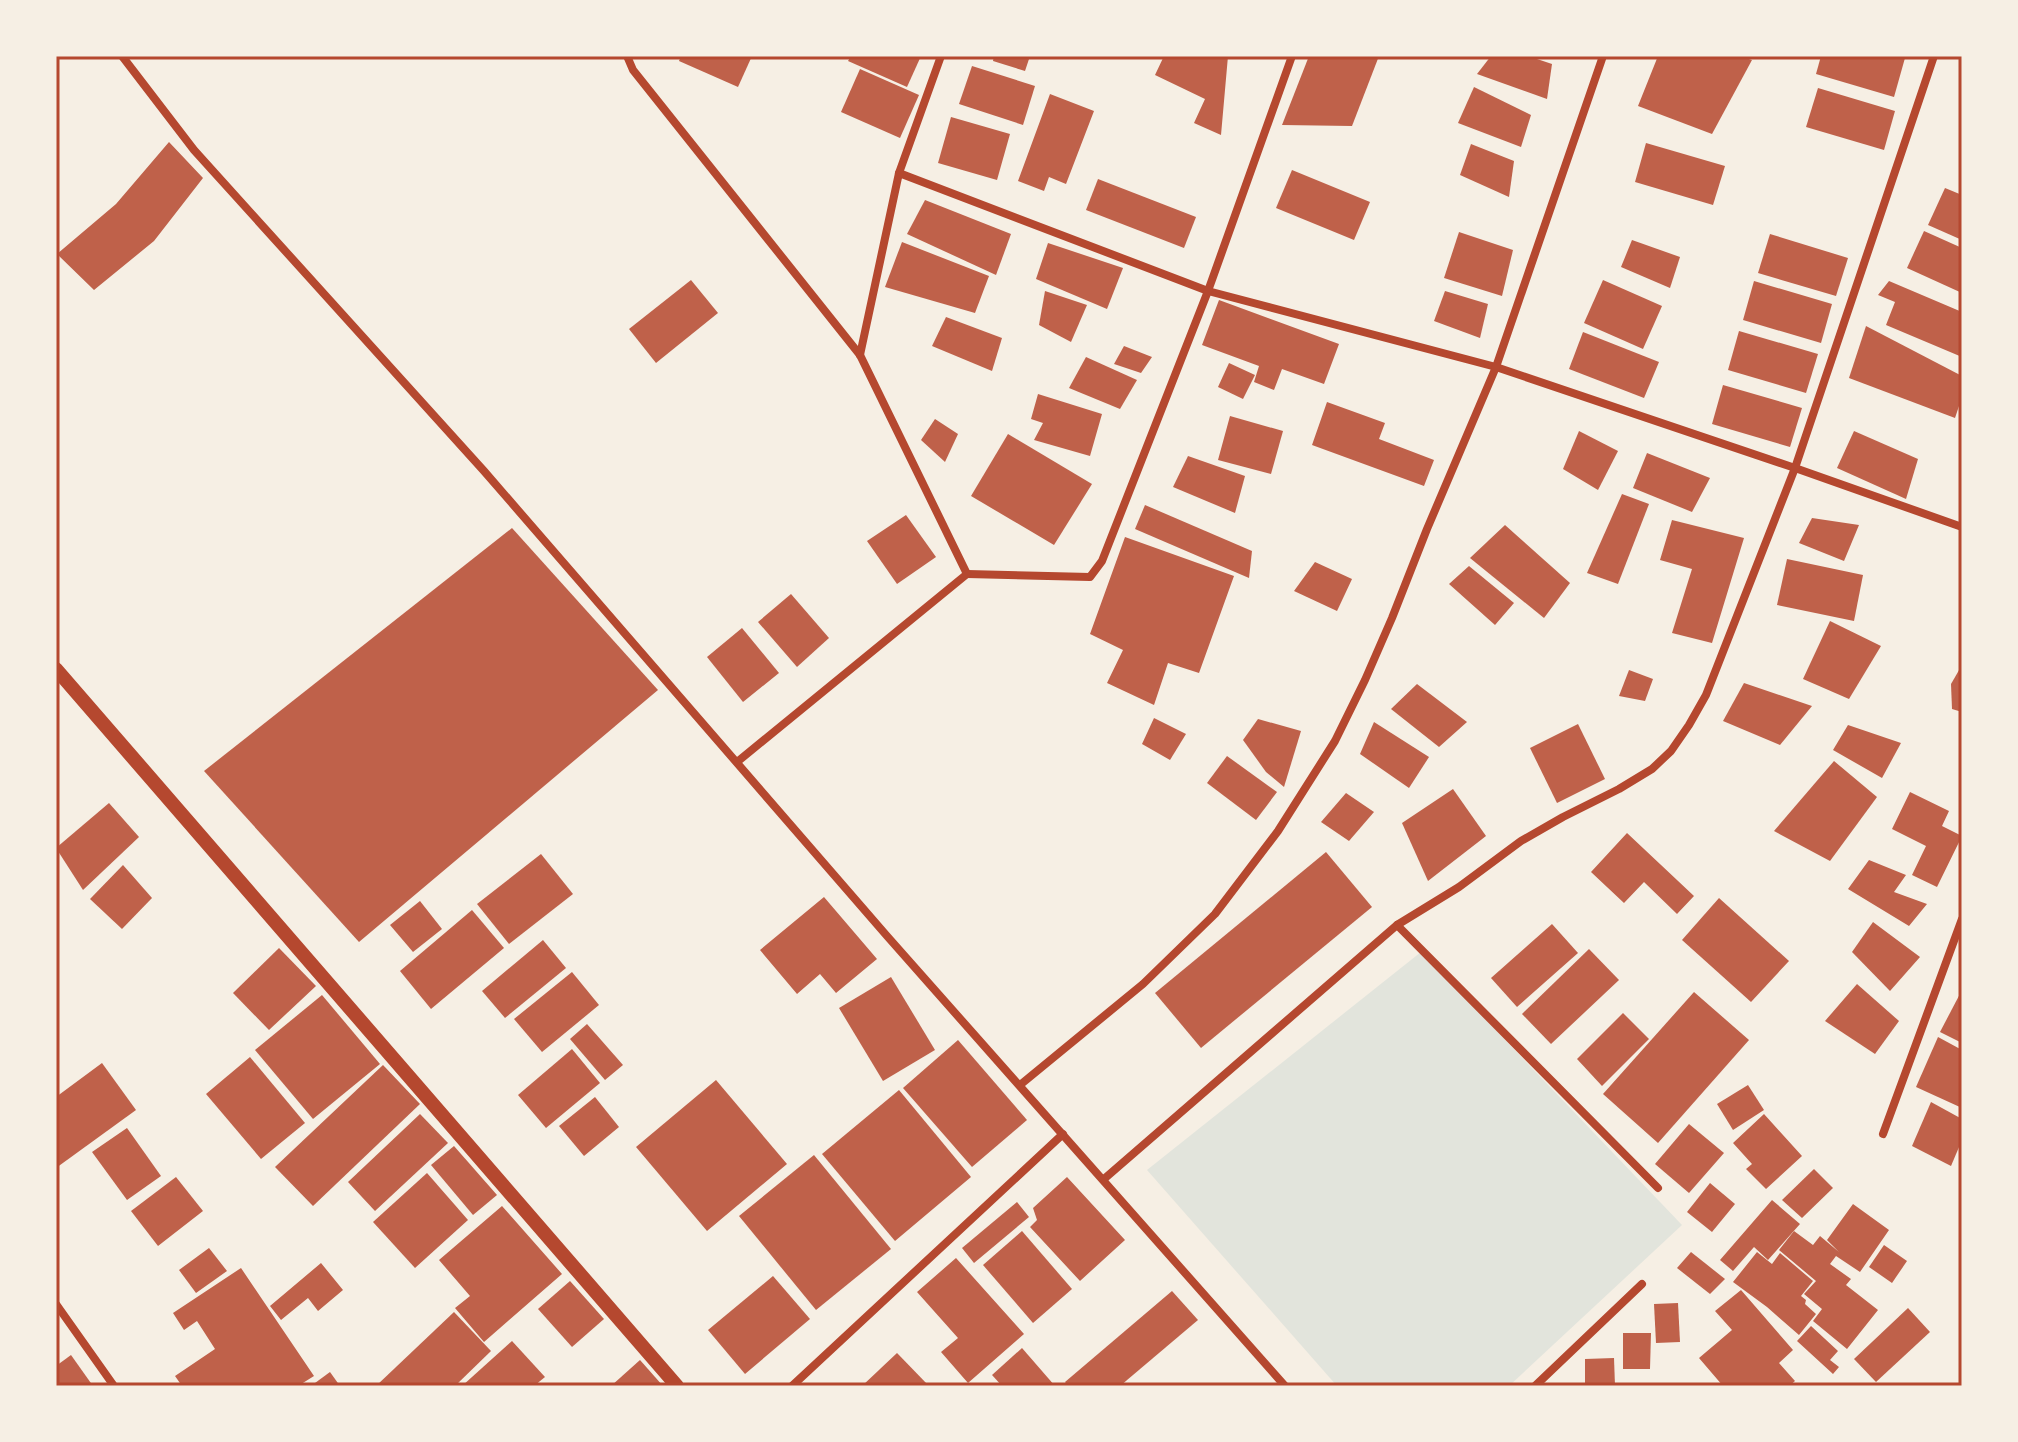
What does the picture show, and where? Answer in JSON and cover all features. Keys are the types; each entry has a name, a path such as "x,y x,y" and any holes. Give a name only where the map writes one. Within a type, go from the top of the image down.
{"street":[{"path":"122,56 194,150 484,471 887,936 1285,1386"},
{"path":"627,56 633,70 860,355 967,574"},
{"path":"860,355 899,173 941,56"},
{"path":"737,762 967,574 1090,577 1102,561 1208,291 1292,56"},
{"path":"1020,1085 1143,984 1215,914 1278,831 1335,741 1365,680 1496,367 1603,56"},
{"path":"1104,1179 1397,925 1459,887 1521,841 1652,769 1671,751 1706,695 1795,468 1934,56"},
{"path":"899,173 1208,291 1496,367 1962,527"},
{"path":"56,669 677,1386"},
{"path":"1883,1134 1962,919"},
{"path":"1397,925 1658,1188"},
{"path":"792,1386 1063,1134"},
{"path":"1535,1386 1642,1284"},
{"path":"56,1304 114,1386"}],"shaded area":[{"path":"1421,952 1682,1225 1509,1386 1337,1386 1147,1170"}],"building":[{"path":"681,56 752,56 738,87 679,61"},
{"path":"851,56 921,56 907,87 848,61"},
{"path":"994,56 1030,56 1025,71 993,61"},
{"path":"1164,56 1228,56 1221,135 1194,123 1205,99 1155,75"},
{"path":"1309,56 1379,56 1352,126 1282,125"},
{"path":"1491,56 1528,56 1552,64 1547,99 1477,74"},
{"path":"1658,56 1740,56 1752,60 1712,134 1638,106"},
{"path":"1821,56 1905,58 1894,97 1816,74"},
{"path":"972,66 1035,86 1023,125 959,104"},
{"path":"860,69 919,95 900,138 841,112"},
{"path":"1474,87 1531,115 1521,147 1458,123"},
{"path":"1818,88 1895,111 1884,150 1806,127"},
{"path":"1050,94 1094,111 1066,184 1049,177 1044,191 1018,181"},
{"path":"951,117 1010,134 997,180 938,163"},
{"path":"169,142 203,178 154,241 94,290 57,254 116,204"},
{"path":"1646,143 1725,166 1713,205 1635,182"},
{"path":"1471,144 1514,161 1509,197 1460,175"},
{"path":"1292,170 1370,202 1354,240 1276,208"},
{"path":"1098,179 1196,217 1184,248 1086,210"},
{"path":"1945,188 1962,195 1962,240 1928,225"},
{"path":"925,200 1011,234 996,275 907,234"},
{"path":"1924,231 1962,248 1962,293 1907,268"},
{"path":"1459,232 1513,250 1502,296 1444,278"},
{"path":"1770,234 1848,258 1836,296 1758,273"},
{"path":"1632,240 1680,257 1670,288 1621,267"},
{"path":"902,242 989,276 975,313 885,287"},
{"path":"1048,243 1123,268 1107,309 1036,279"},
{"path":"691,280 718,313 656,363 629,329"},
{"path":"1603,280 1662,306 1643,349 1584,323"},
{"path":"1754,281 1832,304 1821,343 1743,320"},
{"path":"1889,281 1962,312 1962,357 1886,325 1895,302 1878,295"},
{"path":"1045,291 1087,305 1071,342 1039,325"},
{"path":"1445,291 1488,304 1480,338 1434,321"},
{"path":"1219,300 1339,344 1324,384 1282,369 1274,390 1254,382 1259,366 1202,345"},
{"path":"946,317 1002,338 992,371 932,346"},
{"path":"1866,326 1962,376 1962,397 1955,418 1849,378"},
{"path":"1739,331 1818,354 1806,393 1728,370"},
{"path":"1583,332 1659,362 1644,398 1569,369"},
{"path":"1124,346 1152,357 1141,373 1114,364"},
{"path":"1086,357 1137,380 1120,409 1069,388"},
{"path":"1229,363 1255,375 1243,399 1218,387"},
{"path":"1723,385 1802,408 1790,447 1712,424"},
{"path":"1038,394 1102,414 1090,456 1034,440 1043,423 1031,419"},
{"path":"1327,402 1385,423 1379,439 1434,460 1424,486 1312,445"},
{"path":"1230,416 1283,431 1271,474 1218,460"},
{"path":"935,419 958,434 945,462 921,440"},
{"path":"1579,431 1618,451 1598,490 1563,469"},
{"path":"1854,431 1918,459 1906,499 1837,468"},
{"path":"1008,434 1092,484 1054,545 971,496"},
{"path":"1647,453 1710,478 1692,512 1633,488"},
{"path":"1188,456 1245,476 1235,513 1173,487"},
{"path":"1622,494 1649,504 1618,584 1587,573"},
{"path":"1145,505 1252,551 1249,578 1135,529"},
{"path":"906,515 936,557 897,584 867,541"},
{"path":"1812,518 1859,525 1844,561 1799,543"},
{"path":"1672,520 1744,538 1712,643 1672,633 1692,569 1660,560"},
{"path":"1505,525 1570,583 1544,618 1470,558"},
{"path":"512,528 658,690 359,942 204,771"},
{"path":"1125,537 1234,576 1199,673 1168,663 1154,705 1107,683 1123,650 1090,634"},
{"path":"1787,559 1863,575 1854,621 1777,605"},
{"path":"1315,562 1352,579 1337,611 1294,591"},
{"path":"1469,566 1514,603 1495,625 1449,584"},
{"path":"791,594 829,638 797,667 758,622"},
{"path":"1830,621 1881,646 1849,699 1803,679"},
{"path":"742,628 779,673 743,702 707,657"},
{"path":"1962,665 1962,712 1952,709 1951,684"},
{"path":"1629,670 1653,679 1645,701 1619,696"},
{"path":"1744,683 1812,706 1780,745 1723,721"},
{"path":"1417,684 1467,722 1439,747 1391,709"},
{"path":"1154,718 1186,734 1170,760 1142,744"},
{"path":"1258,719 1301,731 1284,787 1266,772 1243,740"},
{"path":"1374,722 1429,757 1409,788 1360,754"},
{"path":"1578,724 1605,779 1557,803 1530,748"},
{"path":"1848,725 1901,743 1882,778 1833,750"},
{"path":"1227,756 1277,792 1256,820 1207,783"},
{"path":"1834,761 1877,797 1830,861 1774,831"},
{"path":"1453,789 1486,836 1428,881 1402,823"},
{"path":"1910,792 1949,811 1942,826 1962,836 1937,887 1912,875 1926,846 1892,829"},
{"path":"1346,793 1374,812 1349,841 1321,822"},
{"path":"109,803 139,837 83,890 56,848"},
{"path":"1627,833 1694,896 1677,914 1644,882 1624,903 1591,872"},
{"path":"1326,852 1372,907 1201,1048 1155,993"},
{"path":"541,854 573,894 509,944 477,904"},
{"path":"1869,860 1906,875 1894,892 1927,904 1909,926 1848,889"},
{"path":"123,865 152,898 122,929 90,899"},
{"path":"824,897 877,959 836,993 820,974 797,994 760,950"},
{"path":"1719,898 1789,961 1751,1002 1682,940"},
{"path":"420,901 442,929 413,952 390,925"},
{"path":"472,910 504,948 431,1009 400,971"},
{"path":"1873,922 1920,957 1890,991 1852,952"},
{"path":"1552,924 1578,953 1517,1007 1491,978"},
{"path":"543,940 566,968 505,1018 482,991"},
{"path":"279,948 316,986 269,1030 233,993"},
{"path":"1589,949 1619,980 1551,1044 1522,1014"},
{"path":"572,972 599,1005 542,1052 514,1019"},
{"path":"891,977 935,1050 883,1081 839,1008"},
{"path":"1857,984 1899,1021 1875,1054 1825,1021"},
{"path":"1962,990 1962,1043 1940,1032"},
{"path":"1694,992 1749,1040 1658,1143 1603,1094"},
{"path":"322,995 380,1064 313,1119 255,1050"},
{"path":"1623,1013 1649,1039 1602,1086 1577,1059"},
{"path":"587,1024 623,1065 605,1080 570,1039"},
{"path":"1938,1037 1962,1050 1962,1108 1916,1087"},
{"path":"958,1040 1027,1120 972,1167 903,1088"},
{"path":"572,1049 600,1083 546,1128 518,1095"},
{"path":"250,1057 305,1123 261,1159 206,1094"},
{"path":"102,1063 136,1110 56,1168 56,1097"},
{"path":"383,1065 420,1104 313,1206 275,1167"},
{"path":"716,1080 787,1164 707,1231 636,1147"},
{"path":"1748,1085 1764,1110 1733,1130 1717,1104"},
{"path":"899,1090 971,1177 895,1241 822,1154"},
{"path":"595,1097 619,1127 584,1156 559,1126"},
{"path":"1931,1102 1962,1119 1962,1140 1951,1166 1912,1146"},
{"path":"420,1114 448,1143 375,1211 348,1182"},
{"path":"1764,1114 1802,1156 1766,1189 1746,1169 1752,1164 1733,1143"},
{"path":"1689,1124 1724,1153 1689,1193 1655,1164"},
{"path":"127,1128 161,1176 127,1200 92,1152"},
{"path":"454,1146 497,1195 473,1215 431,1165"},
{"path":"814,1155 891,1249 816,1310 739,1216"},
{"path":"1814,1169 1833,1188 1802,1218 1782,1200"},
{"path":"427,1173 468,1220 415,1268 373,1222"},
{"path":"176,1177 203,1211 158,1246 131,1211"},
{"path":"1067,1177 1125,1240 1080,1281 1030,1227 1037,1220 1033,1208"},
{"path":"1710,1183 1735,1204 1712,1232 1687,1212"},
{"path":"1772,1200 1800,1224 1768,1260 1754,1247 1733,1271 1720,1260"},
{"path":"1017,1202 1029,1217 974,1263 962,1248"},
{"path":"1853,1204 1889,1230 1860,1272 1836,1256 1830,1264 1851,1279 1846,1285 1878,1310 1847,1349 1813,1321 1822,1309 1804,1294 1816,1281 1779,1250 1794,1231 1813,1245 1820,1236 1839,1252 1827,1240"},
{"path":"502,1206 562,1274 484,1342 455,1308 470,1296 439,1260"},
{"path":"1022,1231 1072,1289 1033,1323 983,1265"},
{"path":"1884,1245 1907,1261 1892,1283 1869,1267"},
{"path":"209,1248 227,1271 196,1293 179,1270"},
{"path":"1691,1252 1725,1279 1710,1294 1677,1268"},
{"path":"1757,1252 1772,1264 1780,1253 1813,1281 1801,1296 1816,1314 1799,1335 1733,1282"},
{"path":"956,1258 1024,1334 968,1383 941,1352 958,1338 917,1292"},
{"path":"321,1263 343,1290 318,1311 308,1298 281,1320 270,1306"},
{"path":"241,1268 314,1376 298,1386 182,1386 175,1376 215,1349 197,1321 184,1330 173,1313"},
{"path":"773,1276 810,1319 745,1374 708,1330"},
{"path":"570,1281 604,1319 572,1347 538,1309"},
{"path":"1741,1290 1793,1350 1779,1363 1795,1381 1789,1386 1723,1386 1699,1358 1732,1330 1715,1311"},
{"path":"1172,1291 1198,1320 1120,1386 1068,1386 1065,1382"},
{"path":"1678,1303 1680,1342 1656,1343 1654,1304"},
{"path":"1908,1308 1930,1332 1876,1382 1854,1359"},
{"path":"454,1312 491,1351 455,1386 376,1386"},
{"path":"1811,1326 1838,1351 1830,1360 1839,1367 1833,1374 1797,1341"},
{"path":"1623,1333 1651,1333 1650,1369 1623,1369"},
{"path":"512,1341 545,1377 534,1386 462,1386"},
{"path":"1022,1348 1055,1386 1002,1386 992,1375"},
{"path":"897,1353 929,1386 862,1386"},
{"path":"71,1355 93,1386 56,1386 56,1366"},
{"path":"1614,1358 1615,1386 1585,1386 1585,1359"},
{"path":"640,1360 663,1386 611,1386"},
{"path":"330,1372 340,1386 318,1386 315,1383"}]}
